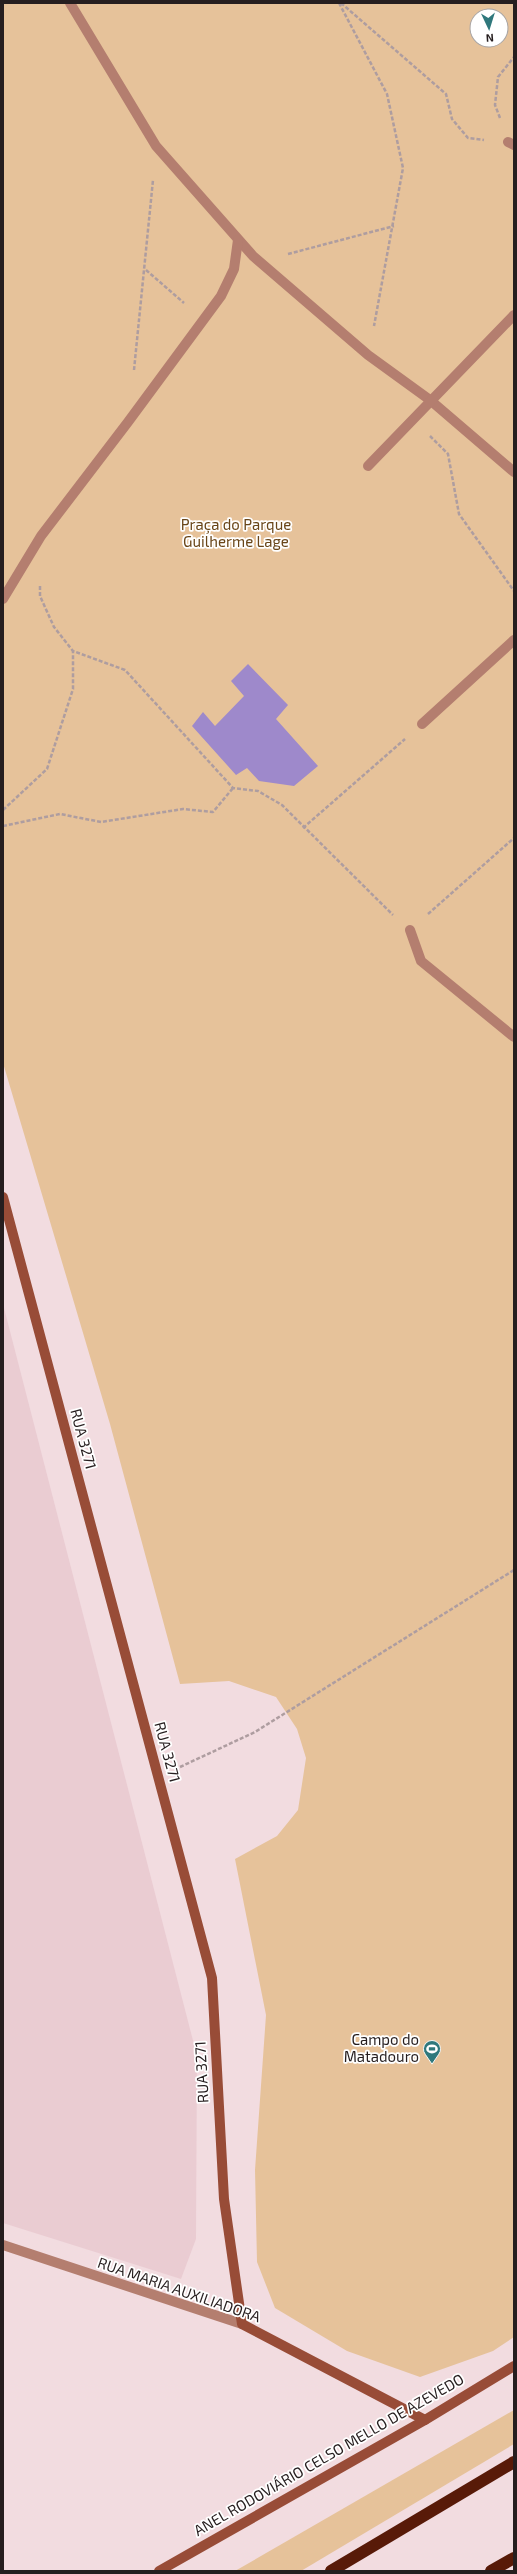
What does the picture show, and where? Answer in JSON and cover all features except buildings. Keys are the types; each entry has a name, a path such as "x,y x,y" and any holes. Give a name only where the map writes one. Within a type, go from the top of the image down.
{"highway":[{"path":"331,2571 514,2462"},
{"path":"491,2571 514,2558"}],"street":[{"path":"70,3 156,146 238,240 259,261 368,355 430,400 514,472"},
{"path":"3,599 41,536 204,321 221,296 234,269 238,240"},
{"path":"368,466 430,400 514,315"},
{"path":"422,724 514,640"},
{"path":"410,930 421,961 514,1037"},
{"name":"RUA 3271","path":"3,1197 212,1978 224,2199 242,2324"},
{"name":"RUA MARIA AUXILIADORA","path":"3,2245 242,2324 425,2420"},
{"name":"ANEL RODOVIÁRIO CELSO MELLO DE AZEVEDO","path":"160,2571 425,2420 514,2366"}],"path":[{"path":"340,3 446,94 452,119 468,138 511,143 495,105 498,77 514,57"},
{"path":"340,3 387,94 403,168 394,226 368,355"},
{"path":"133,376 145,269 156,146"},
{"path":"259,261 394,226"},
{"path":"145,269 204,321"},
{"path":"414,418 448,454 459,514 514,591"},
{"path":"40,581 40,596 54,627 73,651 125,670 232,788 258,791 282,805 303,828 410,930 514,838"},
{"path":"3,810 47,769 73,689 73,651"},
{"path":"303,828 422,724"},
{"path":"3,826 60,814 101,822 183,809 213,812 232,788"},
{"path":"158,1778 255,1732 514,1570"}],"shaded area":[{"path":"248,664 288,705 276,719 318,766 294,786 259,781 247,768 236,775 192,726 203,712 215,726 244,696 231,681"},
{"path":"3,1304 197,2056 196,2239 181,2279 3,2223"}],"green space":[{"name":"Praça do Parque Guilherme Lage","path":"3,3 514,3 514,2337 493,2351 420,2377 347,2351 275,2308 257,2262 255,2170 266,2015 235,1859 277,1836 298,1810 306,1758 297,1729 276,1697 229,1681 180,1684 110,1424 3,1063"},
{"path":"514,2410 514,2444 301,2571 235,2571"}],"place":[{"name":"Campo do Matadouro","path":"432,2064"}]}
